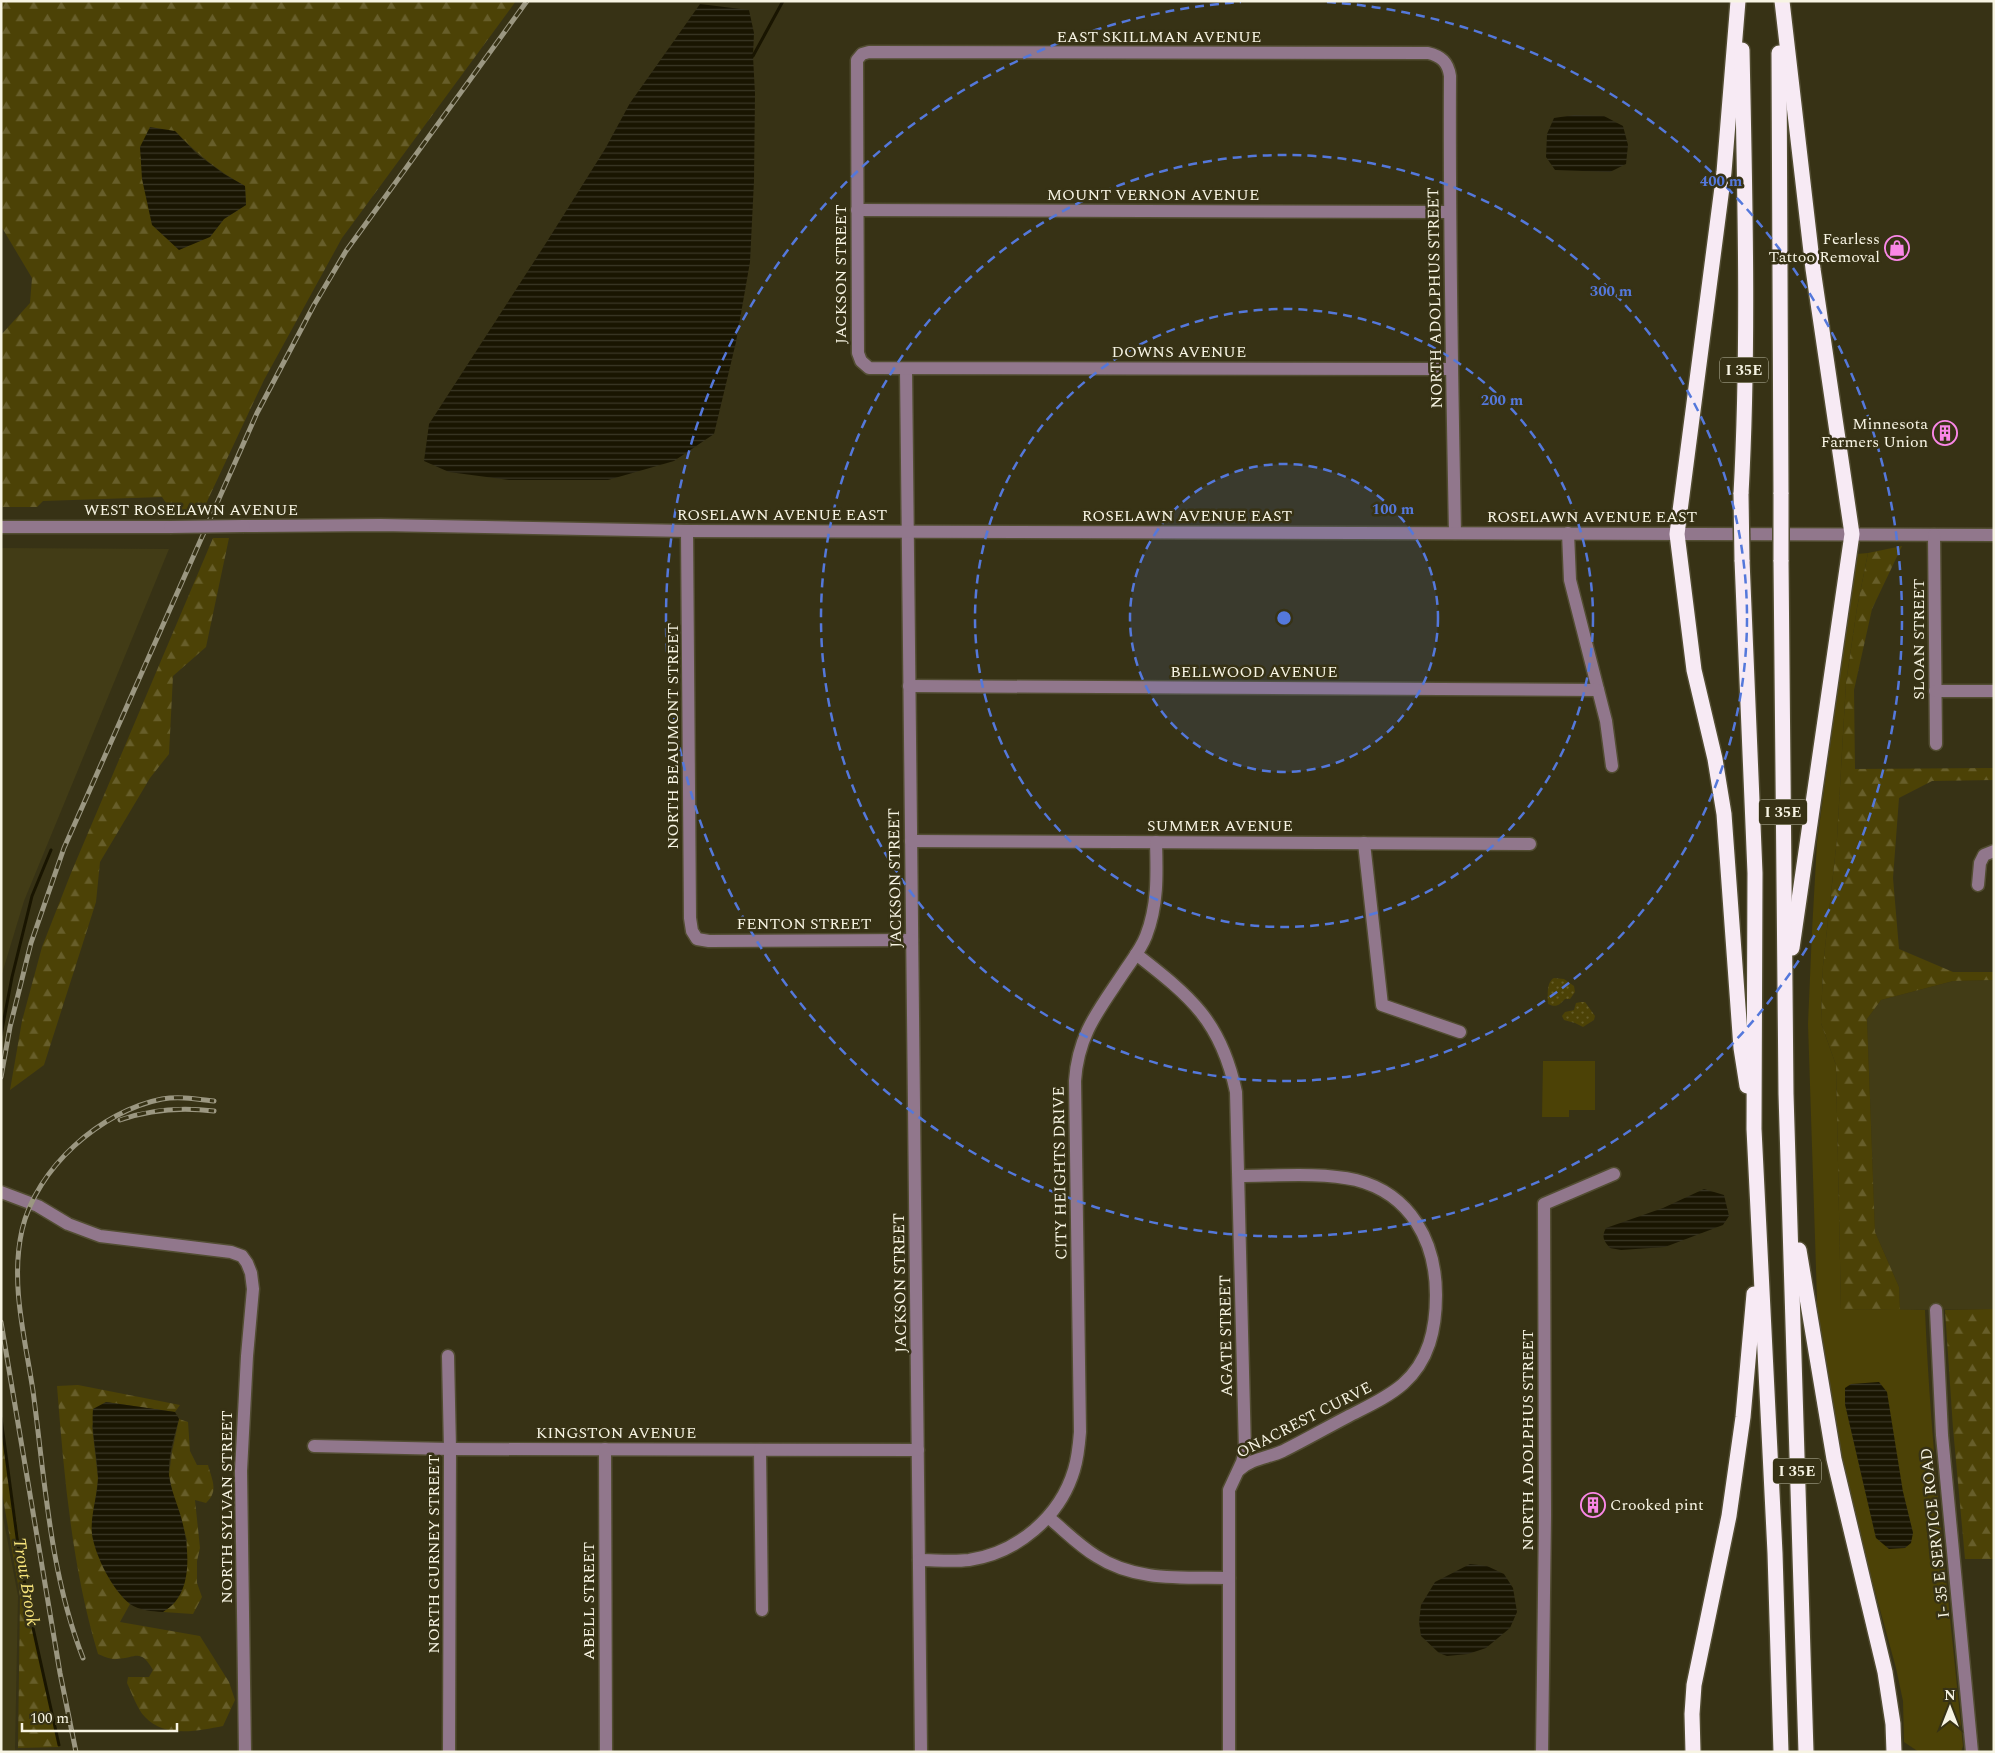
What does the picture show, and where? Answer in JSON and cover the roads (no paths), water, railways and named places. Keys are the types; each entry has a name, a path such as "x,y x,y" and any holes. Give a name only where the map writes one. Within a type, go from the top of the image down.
{"highway":[{"name":"I 35E","path":"1740,1 1746,256 1741,494 1755,873 1754,1129 1775,1553 1781,1752"},
{"path":"1740,1 1724,172 1677,534 1694,670 1715,759 1724,814 1741,1048 1754,1129"},
{"name":"I 35E","path":"1780,1 1780,494 1785,997 1806,1752"},
{"path":"1780,1 1813,269 1852,534 1785,997"},
{"path":"1789,1189 1834,1460 1885,1672 1893,1724 1894,1752"},
{"path":"1693,1752 1692,1714 1694,1685 1729,1516 1743,1417 1758,1230"}],"street":[{"name":"EAST SKILLMAN AVENUE","path":"869,52 1428,53 1439,56 1446,64"},
{"name":"JACKSON STREET","path":"869,52 862,54 856,64 859,358 863,364 870,368 906,368 921,1752"},
{"name":"NORTH ADOLPHUS STREET","path":"1446,64 1450,76 1449,212 1455,533"},
{"name":"MOUNT VERNON AVENUE","path":"857,210 1449,212"},
{"name":"DOWNS AVENUE","path":"906,368 1452,368"},
{"name":"ROSELAWN AVENUE EAST","path":"381,525 687,531 1994,535"},
{"name":"WEST ROSELAWN AVENUE","path":"1,527 381,525"},
{"name":"NORTH BEAUMONT STREET","path":"687,531 690,918 692,930 697,939"},
{"path":"1568,533 1570,580 1606,721 1612,766"},
{"name":"SLOAN STREET","path":"1934,534 1936,744"},
{"name":"BELLWOOD AVENUE","path":"909,686 1598,690"},
{"path":"1935,691 1994,691"},
{"name":"SUMMER AVENUE","path":"911,841 1530,844"},
{"name":"CITY HEIGHTS DRIVE","path":"1048,1517 1068,1487 1074,1470 1079,1438 1076,1063 1088,1027 1136,954 1152,921 1157,885 1156,842"},
{"path":"1364,843 1382,1005 1460,1032"},
{"path":"1978,885 1980,863 1984,854 1994,851"},
{"name":"FENTON STREET","path":"697,939 709,941 912,940"},
{"name":"AGATE STREET","path":"1136,954 1182,990 1207,1019 1225,1052 1236,1092 1245,1450 1229,1490 1229,1752"},
{"name":"NORTH ADOLPHUS STREET","path":"1542,1752 1545,1515 1544,1204 1614,1174"},
{"name":"ONACREST CURVE","path":"1237,1472 1252,1461 1282,1451 1398,1388 1414,1372 1425,1357 1432,1339 1436,1308 1435,1268 1425,1236 1408,1211 1384,1192 1357,1181 1338,1177 1238,1176"},
{"name":"NORTH SYLVAN STREET","path":"1,1192 38,1206 68,1224 100,1236 232,1252 242,1256 247,1263 254,1289 247,1356 241,1471 245,1752"},
{"name":"I- 35 E SERVICE ROAD","path":"1936,1310 1942,1435 1972,1752"},
{"name":"NORTH GURNEY STREET","path":"448,1356 450,1449 450,1752"},
{"name":"KINGSTON AVENUE","path":"314,1446 450,1449 918,1450"},
{"name":"ABELL STREET","path":"605,1450 606,1752"},
{"path":"760,1450 762,1610"},
{"path":"919,1560 969,1560 987,1556 1020,1541 1048,1517 1095,1555 1129,1571 1164,1577 1229,1578"}],"waterway":[{"path":"753,56 783,1"},
{"path":"1,1035 12,977 32,896 51,850"},
{"name":"Trout Brook","path":"1,1418 19,1552 31,1619 59,1745"}],"railway":[{"path":"1,1077 10,1027 31,943 64,848 257,413 314,305 346,251 527,1"},
{"path":"83,1658 63,1594 45,1493 33,1391 18,1290 19,1250 22,1230 30,1207 41,1185 56,1164 95,1129 116,1116 162,1099 181,1098 214,1101"},
{"path":"120,1120 143,1113 166,1110 214,1111"},
{"path":"1,1322 60,1673 76,1752"}],"place":[{"name":"Fearless Tattoo Removal","path":"1897,248"},
{"name":"Minnesota Farmers Union","path":"1945,433"},
{"name":"Crooked pint","path":"1593,1505"}]}
